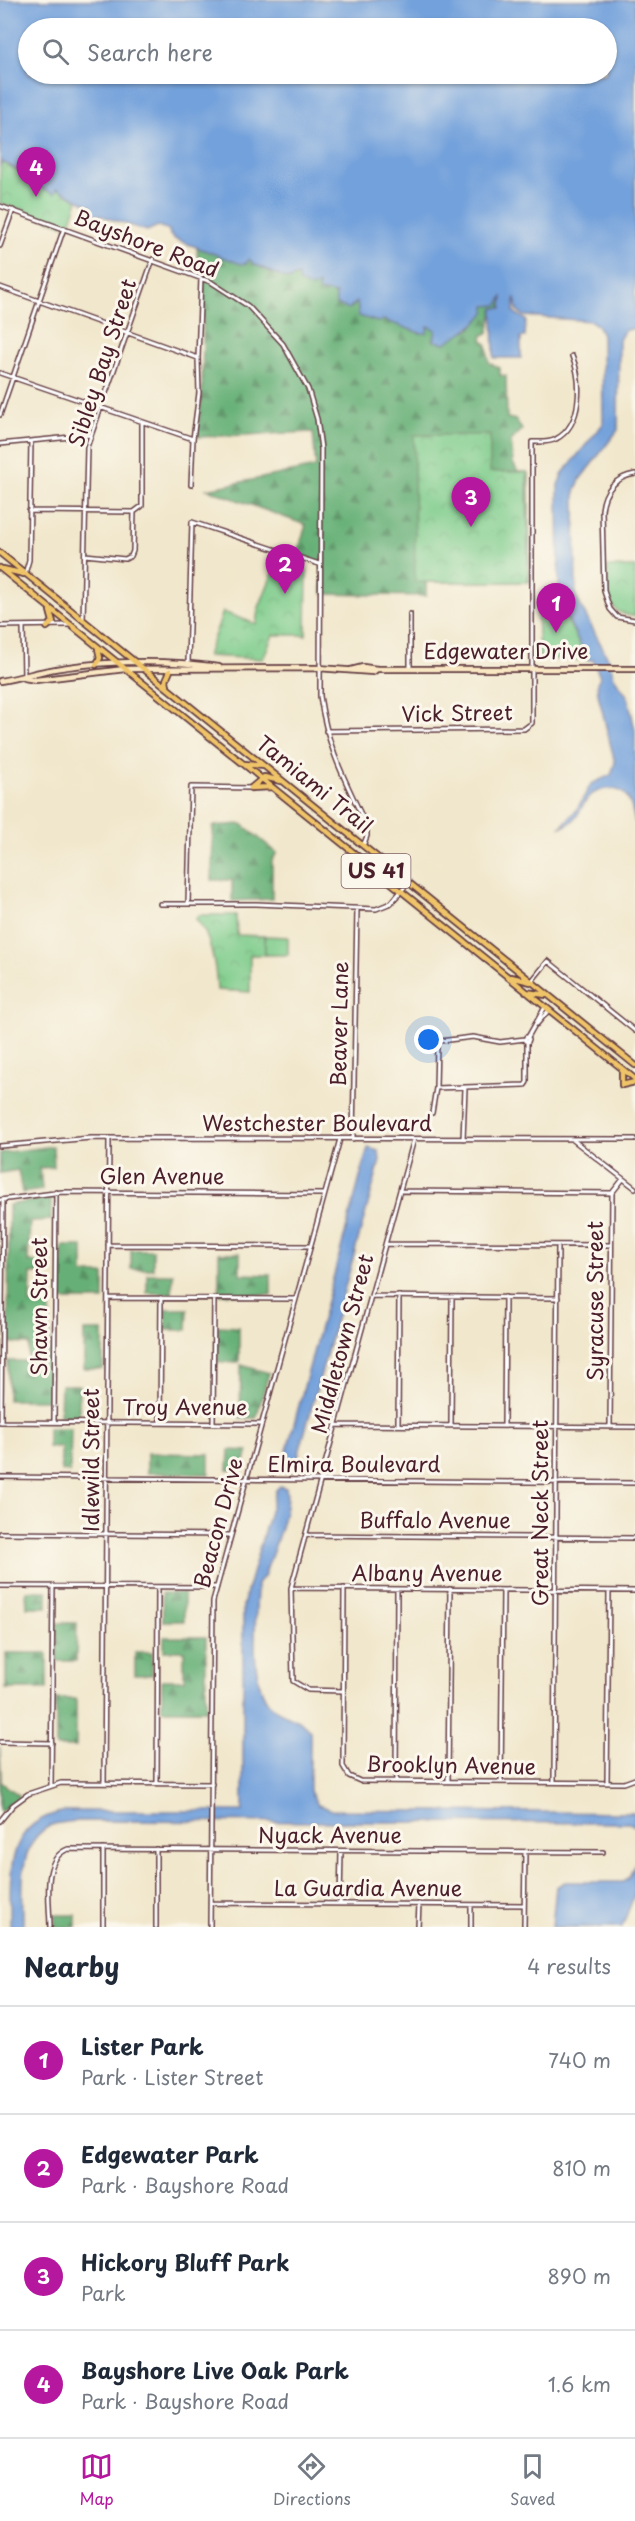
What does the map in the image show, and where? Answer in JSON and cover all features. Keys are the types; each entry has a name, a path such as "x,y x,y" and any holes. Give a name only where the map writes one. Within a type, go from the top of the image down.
{"main road":[{"name":"Tamiami Trail","path":"0,553 635,1065"},
{"name":"Tamiami Trail","path":"0,568 635,1081"},
{"path":"0,568 25,574"},
{"path":"47,627 53,622 49,608"},
{"path":"96,665 100,658 97,646"},
{"path":"168,688 166,680 170,671"},
{"path":"243,764 254,767 264,766"},
{"path":"251,788 261,778 268,777 283,782"},
{"path":"251,788 272,787"},
{"path":"506,975 531,981"},
{"path":"526,992 549,995"},
{"path":"622,1069 622,1085 635,1081"}],"street":[{"name":"Bayshore Road","path":"0,206 153,259 201,278 236,297 258,315 283,344 305,382 317,419 321,449 318,669 326,731 344,783 367,826 367,837 363,846"},
{"path":"0,246 13,210"},
{"path":"0,415 64,228"},
{"name":"Sibley Bay Street","path":"83,621 87,447 153,259"},
{"path":"191,485 193,439 199,393 201,278"},
{"path":"0,287 198,358"},
{"name":"Vick Street","path":"326,731 524,729 533,719 532,442 555,440 567,430 575,417 576,368 572,356"},
{"path":"0,373 193,439"},
{"path":"29,511 134,512 142,506 142,423"},
{"path":"0,444 91,435"},
{"path":"25,574 29,560 31,441"},
{"path":"635,474 621,478 612,485 604,499 602,510 604,591 613,614 621,619 635,620"},
{"path":"85,555 125,558 131,556 134,512"},
{"path":"188,662 192,522 319,564"},
{"path":"410,614 410,669"},
{"path":"0,626 69,625"},
{"path":"0,681 24,678 23,627"},
{"name":"Edgewater Drive","path":"24,678 36,673 117,663 188,662 228,668"},
{"name":"Edgewater Drive","path":"24,678 36,680 125,669 147,671 228,668 351,670 363,667 377,669 635,669"},
{"path":"188,904 191,787 251,788"},
{"path":"160,904 267,904 357,909 381,908 401,892 408,882"},
{"name":"Beaver Lane","path":"353,1139 357,909"},
{"path":"531,981 548,961 635,1031"},
{"path":"436,1088 525,1085 527,1082 527,1039 547,1009"},
{"path":"432,1113 436,1088 437,1044 440,1041 473,1037 500,1042 527,1039"},
{"path":"463,1139 465,1088"},
{"name":"Westchester Boulevard","path":"0,1146 65,1139 109,1138 635,1139"},
{"name":"Idlewild Street","path":"104,1783 109,1138"},
{"name":"Beacon Drive","path":"210,1927 213,1601 340,1139"},
{"name":"Middletown Street","path":"344,1691 308,1690 297,1686 293,1681 291,1588 414,1139"},
{"path":"571,1139 635,1188"},
{"name":"Syracuse Street","path":"610,1427 612,1192 623,1179"},
{"path":"400,1191 612,1192"},
{"name":"Glen Avenue","path":"2,1200 56,1192 324,1194"},
{"name":"Shawn Street","path":"54,1422 56,1192"},
{"path":"1,1422 2,1200"},
{"path":"386,1244 611,1245"},
{"path":"108,1245 310,1246"},
{"name":"Great Neck Street","path":"554,1782 558,1245"},
{"path":"371,1296 558,1298"},
{"path":"398,1425 399,1296"},
{"path":"451,1426 452,1297"},
{"path":"504,1426 505,1297"},
{"path":"108,1298 296,1299"},
{"path":"160,1423 161,1298"},
{"path":"213,1424 214,1298"},
{"name":"Troy Avenue","path":"1,1422 261,1424"},
{"path":"336,1425 635,1427"},
{"name":"Elmira Boulevard","path":"0,1477 635,1482"},
{"path":"0,1533 231,1535"},
{"name":"Buffalo Avenue","path":"306,1535 635,1538"},
{"path":"0,1586 217,1587"},
{"path":"51,1785 53,1586"},
{"path":"157,1783 159,1587"},
{"name":"Albany Avenue","path":"291,1588 635,1591"},
{"name":"Brooklyn Avenue","path":"344,1588 345,1772 349,1776 360,1781 624,1783 635,1779"},
{"path":"396,1781 397,1589"},
{"path":"448,1781 450,1589"},
{"path":"501,1782 503,1590"},
{"path":"607,1783 609,1591"},
{"path":"0,1742 51,1743"},
{"path":"1,1818 23,1798 51,1785 212,1784"},
{"name":"Nyack Avenue","path":"50,1927 50,1870 53,1860 68,1849 603,1852"},
{"path":"103,1927 104,1849"},
{"path":"156,1849 156,1927"},
{"path":"340,1904 341,1851"},
{"path":"524,1927 525,1852"},
{"name":"La Guardia Avenue","path":"211,1903 524,1905"},
{"path":"418,1927 419,1904"},
{"path":"471,1905 471,1927"}],"green space":[{"path":"3,162 55,193 57,188 78,200 69,227 0,203 0,166"},
{"path":"197,245 241,264 248,259 280,276 292,279 298,274 336,295 336,305 351,308 357,302 359,316 378,322 384,320 420,333 428,326 436,330 434,341 445,343 457,334 471,329 485,305 503,296 502,308 493,311 488,333 483,335 482,340 487,345 489,363 500,368 500,375 506,376 507,418 516,420 522,430 511,441 513,463 518,472 527,472 529,476 530,582 426,582 426,596 322,594 322,563 297,554 306,525 207,489 316,467 313,432 197,437 202,394 204,275 198,272"},
{"path":"414,435 490,435 490,472 527,472 528,582 415,582"},
{"path":"278,559 307,570 306,635 273,635 263,659 207,656 223,612 256,624 258,610"},
{"path":"607,567 635,567 635,616 625,615 613,607 608,593"},
{"path":"537,608 561,608 588,660 539,659"},
{"path":"242,824 277,853 272,860 272,899 232,901 232,880 212,880 213,826"},
{"path":"198,915 236,915 237,935 265,936 265,955 250,955 250,992 217,990 212,952 205,933 196,919"},
{"path":"265,936 288,937 288,955 265,955"},
{"path":"53,1146 54,1167 40,1168 42,1190 22,1193 18,1170 0,1173 0,1153"},
{"path":"51,1198 51,1220 30,1221 28,1262 49,1262 49,1273 31,1274 30,1304 50,1306 49,1400 8,1400 8,1361 28,1361 29,1344 8,1343 9,1205"},
{"path":"62,1246 83,1246 83,1274 104,1274 104,1300 62,1300"},
{"path":"131,1250 153,1250 153,1269 131,1269"},
{"path":"219,1253 240,1253 240,1274 271,1275 271,1295 219,1294"},
{"path":"147,1274 173,1274 172,1294 147,1293"},
{"path":"166,1309 188,1309 187,1330 166,1330"},
{"path":"218,1326 239,1327 239,1362 218,1362"},
{"path":"84,1331 103,1331 103,1369 84,1369"},
{"path":"241,1365 269,1373 256,1418 240,1418"},
{"path":"61,1385 79,1385 79,1416 60,1416"},
{"path":"48,1428 71,1428 70,1472 61,1471 61,1447 48,1447"},
{"path":"229,1450 248,1451 242,1471 228,1470"},
{"path":"147,1453 209,1454 209,1474 147,1473"},
{"path":"26,1591 47,1591 47,1607 27,1607"},
{"path":"162,1593 184,1593 184,1621 163,1621"},
{"path":"57,1623 77,1623 76,1661 57,1661"},
{"path":"164,1637 206,1637 206,1710 162,1710 162,1680 184,1680 184,1651 164,1651"},
{"path":"135,1652 152,1652 152,1675 135,1675"},
{"path":"6,1653 47,1653 47,1689 6,1689"},
{"path":"56,1699 76,1699 76,1747 56,1747"},
{"path":"0,1746 1,1782 20,1796 2,1812 0,1810"},
{"path":"55,1915 76,1915 76,1927 55,1927"}],"water":[{"path":"0,0 635,0 635,328 624,331 619,340 618,430 581,478 575,491 576,597 609,660 614,677 628,697 635,730 635,823 628,798 620,791 606,789 591,795 575,818 561,827 577,809 591,784 611,775 615,763 598,694 597,683 600,677 593,660 588,660 559,601 558,485 563,473 603,424 602,335 598,326 591,321 524,316 517,310 515,297 514,312 526,320 525,337 521,337 521,358 494,358 493,311 494,308 502,308 503,296 498,305 486,306 482,317 467,329 445,343 434,341 436,330 428,326 427,333 420,333 384,320 378,322 359,316 357,302 348,309 336,304 336,294 318,291 319,285 311,288 299,282 298,275 289,280 254,264 249,259 247,263 241,264 175,239 170,235 169,230 158,226 147,231 90,212 91,206 57,188 55,194 31,184 29,176 3,162 0,166"},
{"path":"368,1148 379,1151 380,1161 294,1471 286,1472 283,1465"},
{"path":"280,1486 286,1488 286,1508 264,1577 257,1583 256,1665 264,1695 271,1706 280,1713 302,1723 310,1731 310,1791 318,1805 332,1810 635,1813 635,1826 629,1823 76,1821 61,1823 52,1825 40,1833 32,1843 26,1856 24,1870 23,1927 10,1927 10,1889 14,1854 20,1839 30,1827 45,1817 66,1811 243,1811 243,1605 276,1490"},
{"path":"635,1864 635,1893 622,1927 552,1927 556,1887 565,1882 623,1882 629,1877"}],"place":[{"name":"Bayshore Live Oak Park","path":"36,197"},
{"name":"Hickory Bluff Park","path":"471,527"},
{"name":"Edgewater Park","path":"285,594"},
{"name":"Lister Park","path":"556,633"}]}
